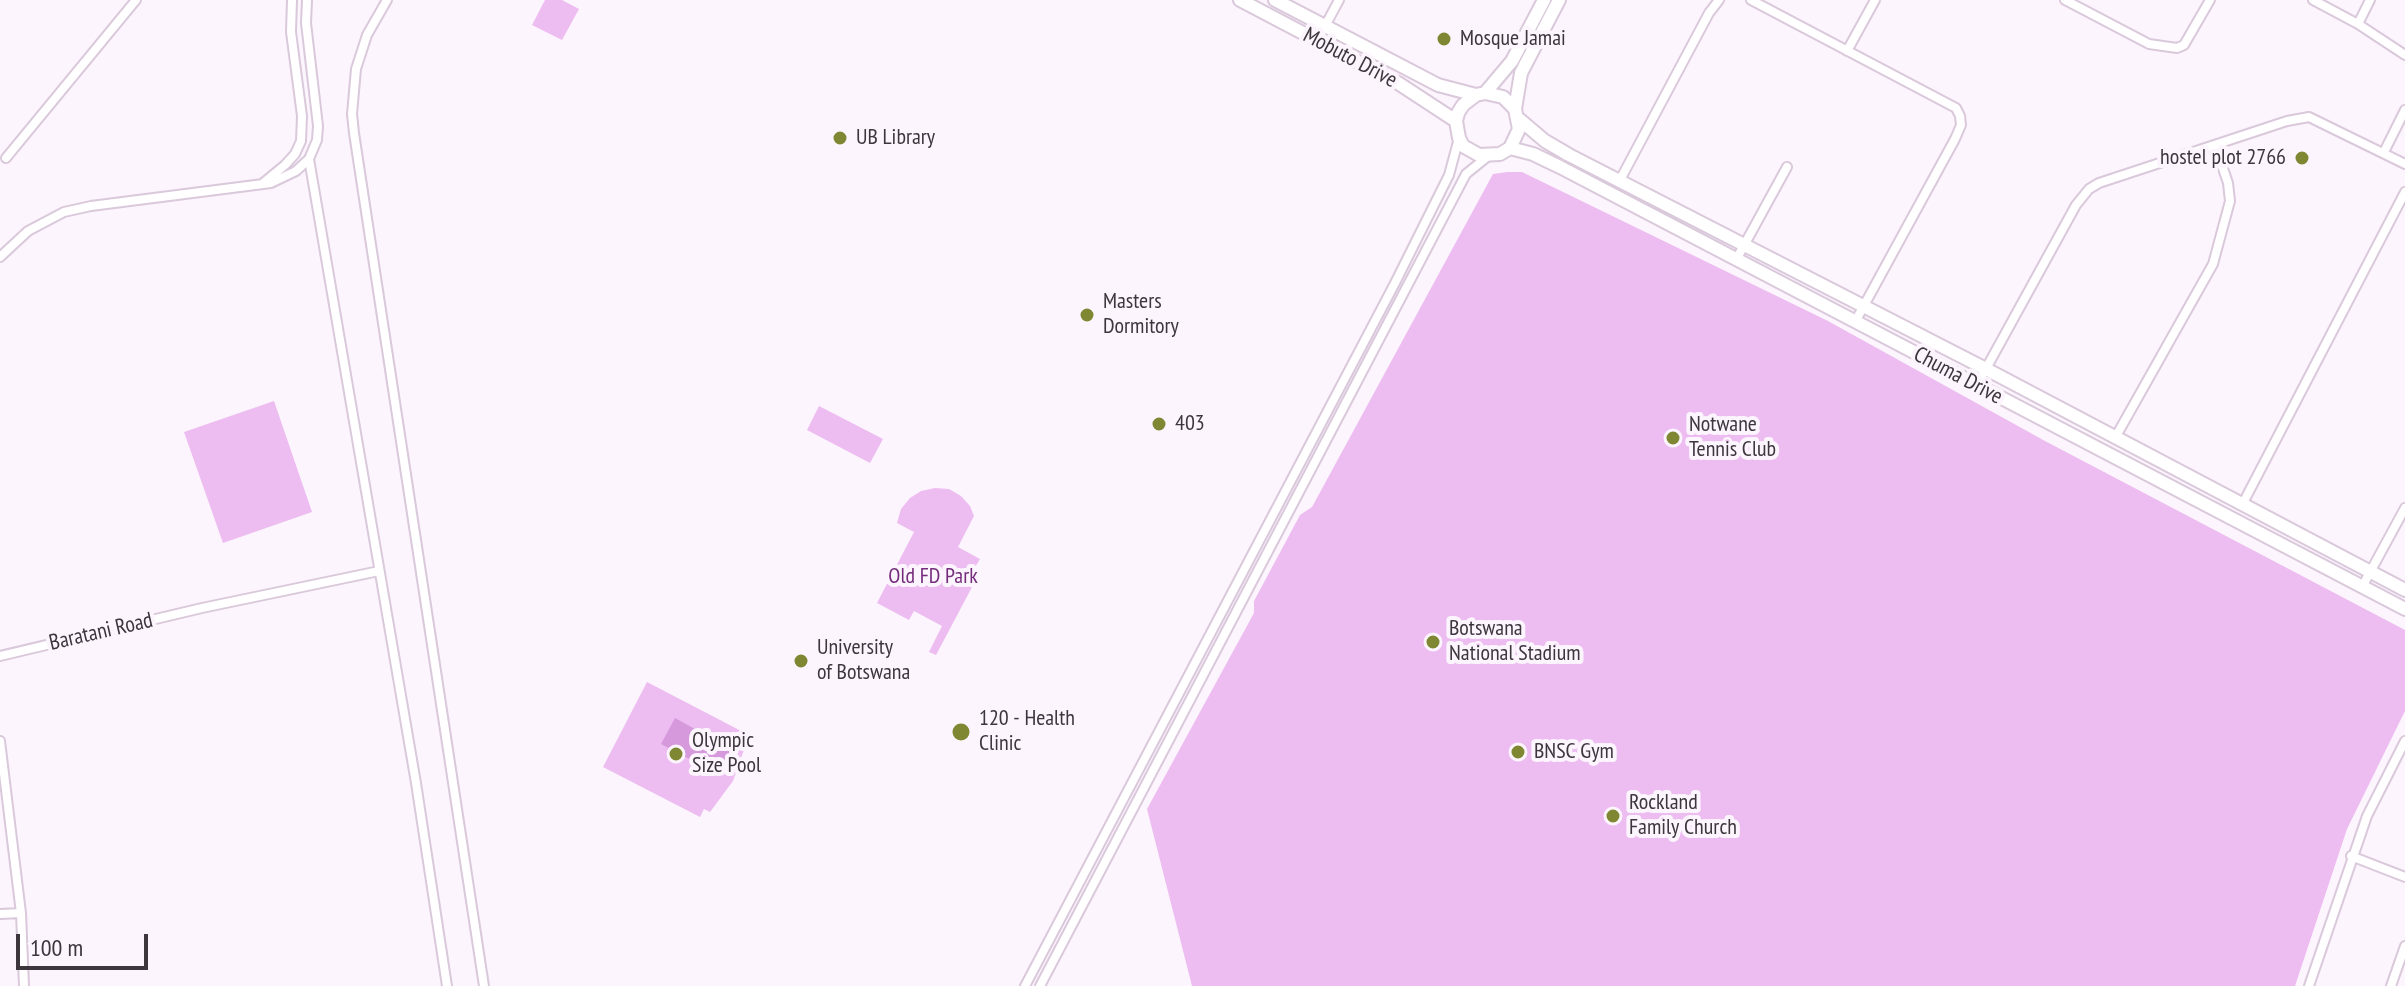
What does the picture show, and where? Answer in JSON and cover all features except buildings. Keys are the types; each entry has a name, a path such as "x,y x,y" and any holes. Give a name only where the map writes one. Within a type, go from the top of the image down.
{"main road":[{"name":"Mobuto Drive","path":"1240,0 1398,83 1456,121"},
{"path":"1275,0 1438,85 1503,97 1517,114"},
{"path":"1544,0 1512,61 1481,94 1463,105 1456,121 1459,138 1470,152 1488,157 1510,148 1519,129 1517,114 1521,73 1559,0"},
{"name":"Chuma Drive","path":"1517,114 1545,141 2405,590"},
{"name":"Chuma Drive","path":"1510,148 1533,154 1560,167 2405,609"}],"street":[{"path":"6,158 136,0"},
{"path":"262,184 295,154 301,141 302,116 291,32 292,0"},
{"path":"0,257 28,231 64,212 279,182 296,171 309,159 317,140 318,126 306,23 307,0"},
{"path":"387,0 367,35 356,69 352,114 484,986"},
{"path":"1317,41 1339,0"},
{"path":"1620,180 1709,13 1719,0"},
{"path":"1751,0 1956,108 1961,125 1855,322"},
{"path":"1847,51 1875,0"},
{"path":"2065,0 2149,44 2177,48 2184,45 2210,0"},
{"path":"2313,0 2358,24 2405,55"},
{"path":"2358,24 2370,0"},
{"path":"2384,152 2405,110"},
{"path":"1977,385 2076,205 2089,189 2099,183 2287,121 2309,117 2405,164"},
{"path":"1025,986 1395,283 1449,175 1459,138"},
{"path":"2115,438 2213,264 2230,201 2228,183 2215,145"},
{"path":"1040,986 1466,174 1488,157"},
{"path":"309,159 416,783 447,986"},
{"path":"1736,260 1787,167"},
{"path":"2242,505 2405,192"},
{"path":"2362,587 2405,508"},
{"name":"Baratani Road","path":"0,656 202,608 379,571"},
{"path":"0,741 21,913 24,986"},
{"path":"2309,986 2351,856 2367,816 2405,741"},
{"path":"2351,856 2405,877"},
{"path":"1067,904 1078,911"},
{"path":"0,914 21,913"},
{"path":"2391,986 2405,946"}],"green space":[{"path":"545,0 562,0 579,9 562,40 532,25"},
{"path":"1522,172 1828,321 2045,441 2405,630 2405,711 2347,829 2295,986 1192,986 1147,809 1254,613 1254,601 1300,515 1312,507 1493,174"},
{"path":"274,401 312,512 223,543 184,432"},
{"path":"819,406 883,439 870,463 807,430"},
{"name":"Old FD Park","path":"949,489 970,506 974,516 958,547 980,559 974,569 980,572 936,655 929,652 942,626 914,611 909,620 877,603 914,532 897,523 901,509 921,491"},
{"name":"Olympic Size Pool","path":"647,682 745,733 741,741 746,744 733,781 710,812 704,809 700,817 603,767"}],"shaded area":[{"path":"675,718 731,749 718,774 661,744"}],"place":[{"name":"Mosque Jamai","path":"1444,39"},
{"name":"UB Library","path":"840,138"},
{"name":"hostel plot 2766","path":"2302,158"},
{"name":"Masters Dormitory","path":"1087,315"},
{"name":"403","path":"1159,424"},
{"name":"Notwane Tennis Club","path":"1673,438"},
{"name":"Botswana National Stadium","path":"1433,642"},
{"name":"University of Botswana","path":"801,661"},
{"name":"120 - Health Clinic","path":"961,732"},
{"name":"BNSC Gym","path":"1518,752"},
{"name":"Olympic Size Pool","path":"676,754"},
{"name":"Rockland Family Church","path":"1613,816"}]}
